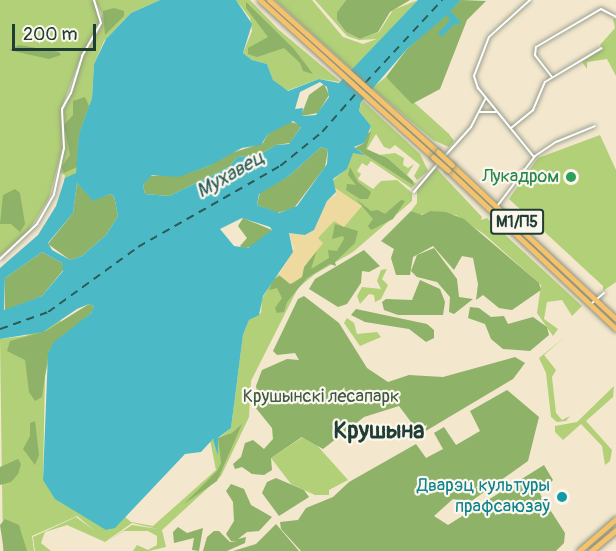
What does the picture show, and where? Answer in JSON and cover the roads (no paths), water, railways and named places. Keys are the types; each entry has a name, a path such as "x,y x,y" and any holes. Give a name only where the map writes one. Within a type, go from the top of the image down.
{"highway":[{"name":"М1/П5","path":"260,0 386,111 438,152 450,168 616,329"},
{"name":"М1/П5","path":"269,0 322,55"},
{"name":"М1/П5","path":"386,111 433,157 498,205 597,298 616,319"},
{"path":"579,551 616,519"},
{"path":"591,551 616,530"}],"street":[{"path":"0,259 37,225 54,194 64,148 62,109 72,93 82,56 101,23 94,0"},
{"path":"530,0 486,44 474,76 486,98 534,157"},
{"path":"552,77 535,49 600,9 616,17"},
{"path":"511,128 528,115 543,84 602,48"},
{"path":"414,192 417,184 471,127 486,98"},
{"path":"479,112 492,110 499,114"},
{"path":"498,205 534,157 556,142 595,126"},
{"path":"591,304 604,293"}],"water":[{"name":"Мухавец","path":"160,0 236,0 252,24 243,53 252,60 267,64 273,80 288,91 319,79 339,83 418,0 461,0 450,11 462,23 453,25 442,37 438,33 450,20 447,15 407,49 361,102 359,111 371,126 364,143 354,147 365,155 353,153 347,169 333,179 336,192 327,201 314,230 305,235 289,233 293,252 263,296 259,315 249,320 243,335 231,428 218,438 218,456 213,439 201,452 185,454 115,528 106,530 55,499 43,480 48,353 54,342 91,313 94,306 89,304 77,309 43,332 0,339 0,268 38,235 56,206 65,178 76,173 79,134 92,98 94,64 106,39 131,13","holes":["320,82 327,87 329,97 316,115 302,116 303,108 295,109 300,92","293,121 301,127 289,144 276,145 259,155 237,157 229,167 169,196 145,194 143,185 152,175 178,177 209,166 242,148 261,145 268,134","321,147 328,150 327,164 297,206 279,213 257,205 259,194 289,176","77,183 93,201 110,194 114,196 118,216 106,235 82,256 70,260 52,250 48,243 73,213","242,218 270,227 272,230 248,248 234,246 220,229","42,252 62,263 63,271 42,296 4,310 5,278"]}],"place":[{"name":"Лукадром","path":"571,177"},
{"name":"Дварэц культуры прафсаюзаў","path":"562,497"}],"district":[{"name":"Крушына","path":"379,431"}],"park label":[{"name":"Крушынскі лесапарк","path":"321,397"}]}
